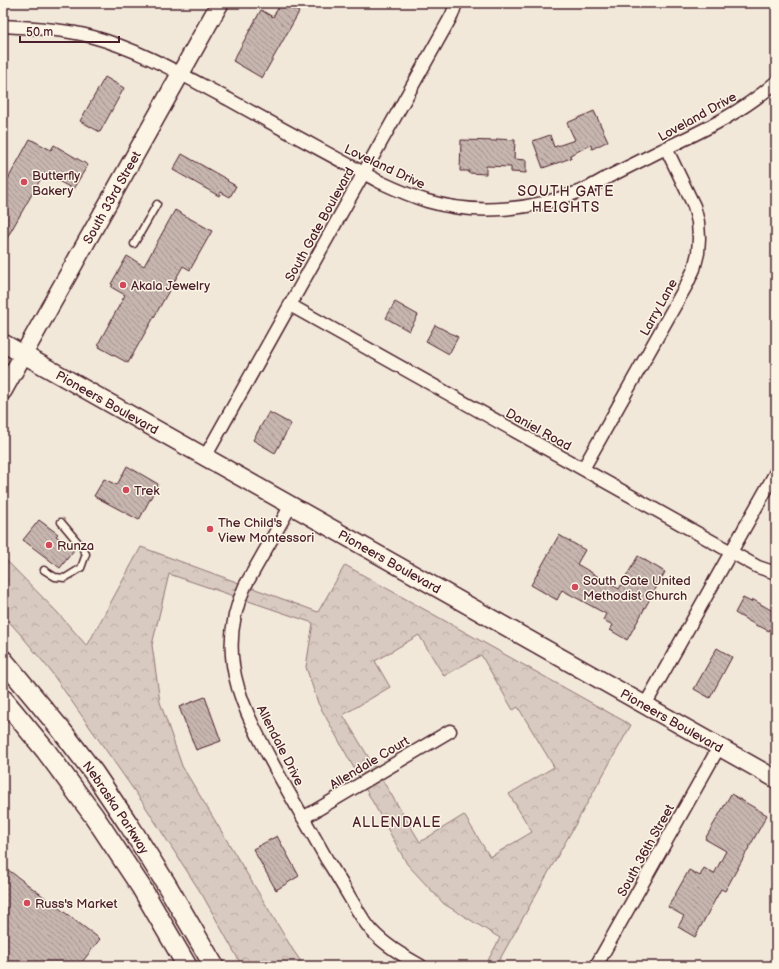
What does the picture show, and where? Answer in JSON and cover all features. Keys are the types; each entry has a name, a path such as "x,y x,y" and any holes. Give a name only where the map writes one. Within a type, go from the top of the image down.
{"main road":[{"name":"South 33rd Street","path":"3,391 220,3"},
{"name":"Pioneers Boulevard","path":"3,343 776,779"},
{"name":"Nebraska Parkway","path":"3,660 62,731 94,773 149,856 214,966"},
{"name":"Nebraska Parkway","path":"3,699 46,751 94,816 140,887 186,966"}],"street":[{"name":"South Gate Boulevard","path":"205,457 452,15 456,3"},
{"name":"Loveland Drive","path":"3,26 58,30 91,36 120,45 146,56 181,74 404,193 428,201 457,207 482,209 535,205 559,199 583,190 711,126 742,108 776,82"},
{"name":"Larry Lane","path":"583,470 687,284 694,269 698,254 698,222 694,206 666,148"},
{"name":"Daniel Road","path":"290,305 758,567 776,573"},
{"path":"645,705 776,472"},
{"name":"Allendale Drive","path":"291,505 252,573 240,598 233,623 231,651 236,682 255,729 303,818 367,925 388,946 422,966"},
{"name":"Allendale Court","path":"303,818 450,731"},
{"name":"South 36th Street","path":"596,966 719,747"}],"lane":[{"path":"134,244 157,204"},
{"path":"44,570 55,577 65,578 81,568 86,554 82,546 61,522"}],"green space":[{"path":"141,547 318,612 345,565 631,725 496,966 485,966 500,938 444,904 407,864 318,703 306,667 313,623 169,574 152,645 160,702 182,766 304,966 242,966 203,896 143,803 49,669 3,615 3,557 57,612 87,646","holes":["419,635 444,676 481,655 513,710 518,707 554,767 509,794 532,832 490,857 464,815 420,842 343,715 390,687 375,661"]}],"building":[{"path":"281,3 299,12 262,78 233,61 261,10 273,17"},
{"path":"105,77 124,88 100,132 80,121"},
{"path":"594,111 608,141 592,149 591,145 570,155 571,158 543,168 533,141 550,135 554,147 575,140 567,123"},
{"path":"30,139 51,150 54,145 88,165 73,189 44,173 3,245 3,188"},
{"path":"497,139 515,140 514,159 526,160 526,173 511,172 511,167 486,166 486,174 460,171 461,140 497,141"},
{"path":"182,154 236,186 230,197 221,192 219,196 173,170"},
{"path":"175,210 212,231 190,270 183,266 128,363 99,347 100,345 98,344 125,295 111,287 113,285 111,284 127,256 144,266"},
{"path":"395,302 418,315 409,331 386,318"},
{"path":"435,325 458,337 449,354 426,341"},
{"path":"269,412 291,424 275,453 253,440"},
{"name":"Trek","path":"127,466 158,484 139,520 94,496 104,479 117,485"},
{"name":"Runza","path":"39,520 58,534 56,536 74,550 60,568 23,540"},
{"name":"South Gate United Methodist Church","path":"559,535 585,550 577,564 619,589 638,556 665,572 627,640 610,630 613,625 603,620 606,614 562,590 557,600 531,585"},
{"path":"743,598 751,602 752,599 776,613 776,622 772,630 770,629 769,631 759,627 735,613"},
{"path":"717,648 732,657 710,698 694,689"},
{"path":"205,697 221,741 196,750 179,707"},
{"path":"731,794 767,815 725,891 721,889 695,937 678,927 684,916 668,907 689,870 700,876 704,868 714,874 726,851 705,839"},
{"path":"277,836 299,876 276,890 253,849"},
{"name":"Russ's Market","path":"3,866 100,939 79,966 3,966"}],"place":[{"name":"Butterfly Bakery","path":"24,182"},
{"name":"Akala Jewelry","path":"123,285"},
{"name":"Trek","path":"126,490"},
{"name":"The Child's View Montessori","path":"210,529"},
{"name":"Runza","path":"49,545"},
{"name":"South Gate United Methodist Church","path":"575,587"},
{"name":"Russ's Market","path":"27,903"}],"district":[{"name":"SOUTH GATE HEIGHTS","path":"566,200"},
{"name":"ALLENDALE","path":"397,822"}]}
